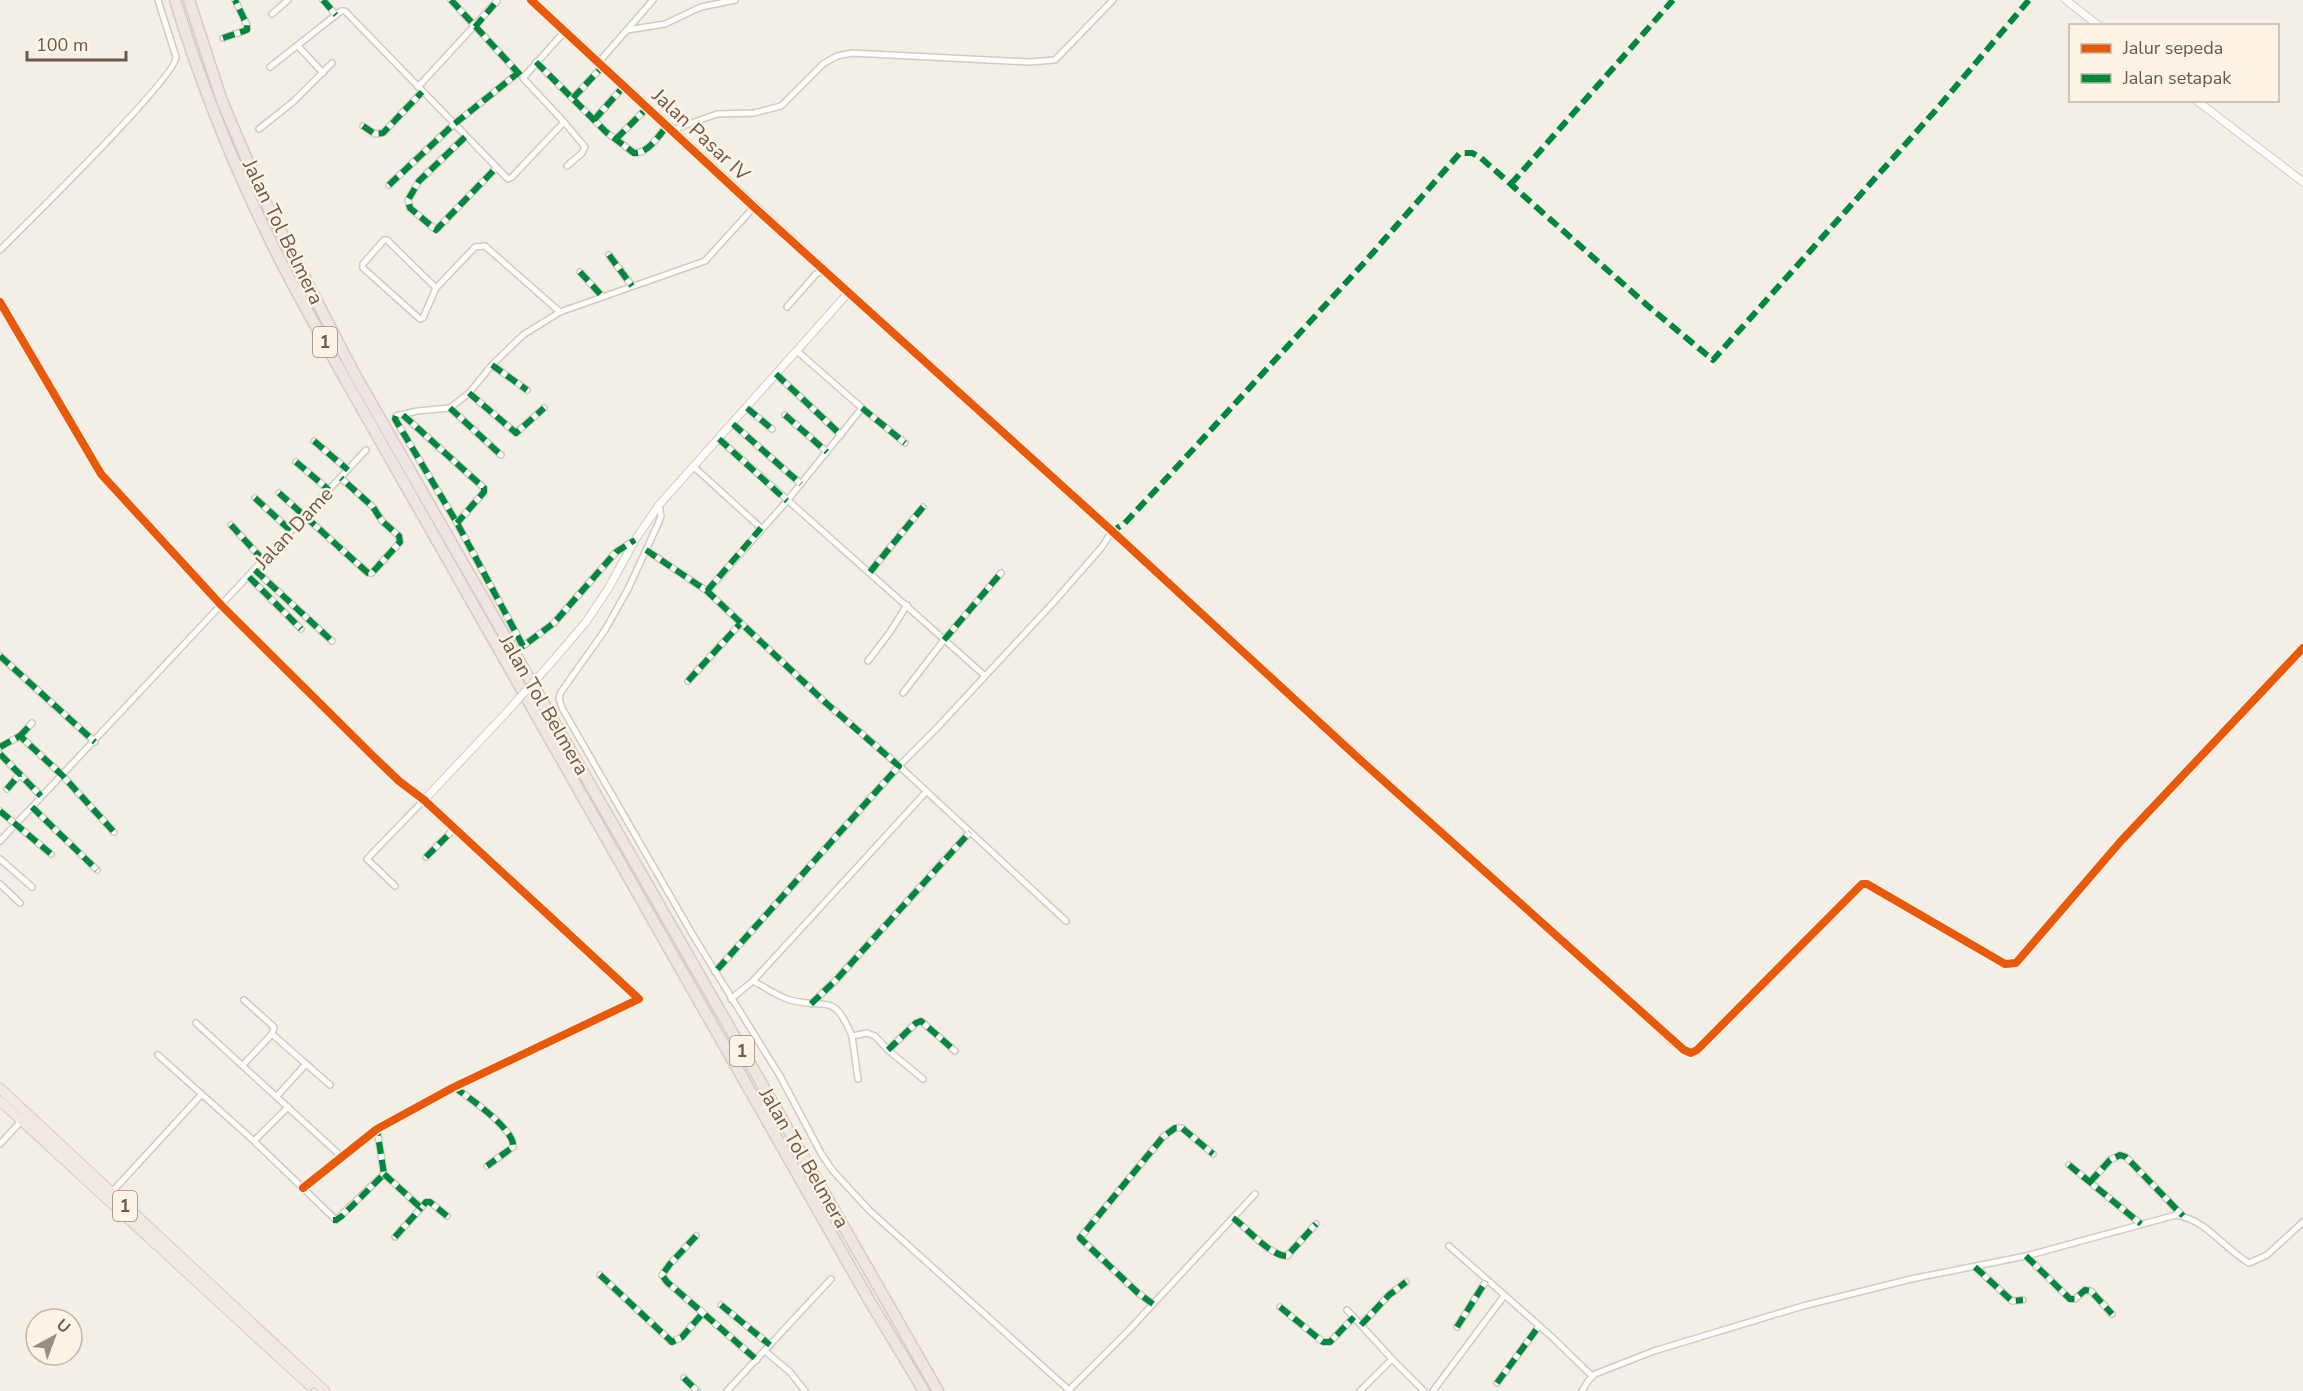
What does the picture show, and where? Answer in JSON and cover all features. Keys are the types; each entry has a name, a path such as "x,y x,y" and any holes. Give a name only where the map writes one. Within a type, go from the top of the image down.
{"highway":[{"name":"Jalan Tol Belmera","path":"175,0 192,57 230,153 273,247 345,379 869,1300 924,1391"},
{"name":"Jalan Tol Belmera","path":"189,0 222,101 263,197 354,373 938,1391"},
{"name":"1","path":"0,1088 25,1117 316,1391"},
{"name":"1","path":"0,1101 25,1117 111,1193 325,1391"}],"street":[{"path":"0,250 150,95 176,63 158,0"},
{"path":"223,38 247,30 248,27 235,0"},
{"path":"272,14 288,0"},
{"path":"322,0 336,15"},
{"path":"451,0 585,147 582,153 567,166"},
{"path":"418,87 475,27 497,0"},
{"name":"Jalan Pasar IV","path":"531,0 849,292"},
{"path":"573,98 653,0"},
{"path":"627,30 665,24 701,7 735,0"},
{"path":"537,62 594,120 634,153 639,153 670,128 717,114 754,113 781,106 823,64 837,56 852,53 1029,62 1055,60 1113,0"},
{"path":"2066,0 2097,24"},
{"path":"270,67 342,10 506,178 510,179 564,122"},
{"path":"523,78 565,31"},
{"path":"298,46 323,73"},
{"path":"260,129 293,102 332,63"},
{"path":"389,186 453,125 518,73"},
{"path":"594,120 624,86"},
{"path":"363,126 375,134 383,133 422,92"},
{"path":"2199,102 2303,182"},
{"path":"616,139 648,107"},
{"path":"465,136 419,181 408,200 410,208 436,230 496,168"},
{"path":"635,540 616,552 554,622 523,646 457,523 395,419 396,416 417,411 450,408 470,393 492,365 523,335 560,312 705,261 754,207"},
{"path":"436,288 387,240 384,240 363,264 363,268 420,319 423,318 436,288 475,248 485,246 560,312"},
{"path":"609,255 632,286"},
{"path":"788,307 816,274 825,271"},
{"path":"580,272 602,296"},
{"path":"395,885 367,859 506,713 586,622 608,589 635,540 659,505 849,292 1357,757 1627,1001 1684,1050 1691,1053 1697,1050 1862,884 1867,884 2005,964 2016,963 2121,841 2303,648"},
{"path":"0,302 101,474 222,606 399,781 424,800 639,999 454,1087 377,1129 303,1188"},
{"path":"797,351 905,443"},
{"path":"492,365 527,390"},
{"path":"776,374 841,435"},
{"path":"470,393 516,433 544,408"},
{"path":"450,408 501,455"},
{"path":"747,408 772,429"},
{"path":"707,591 787,501 862,408"},
{"path":"403,415 484,488 484,492 457,523"},
{"path":"785,415 827,452"},
{"path":"733,424 801,484"},
{"path":"719,439 984,675"},
{"path":"314,441 348,470"},
{"name":"Jalan Dame","path":"0,841 366,450"},
{"path":"296,462 329,490"},
{"path":"694,467 761,528"},
{"path":"279,493 368,573 372,573 400,542 399,536 382,521 373,507 340,478"},
{"path":"255,498 291,531"},
{"path":"659,505 660,516 646,550 605,630 561,692 560,703 715,972 780,1076 822,1155 840,1180 876,1216 1069,1390 1255,1194"},
{"path":"870,572 923,507"},
{"path":"231,525 264,561"},
{"path":"715,972 899,766 1053,603 1102,547 1112,531"},
{"path":"646,550 707,591 826,704 899,766 1066,921"},
{"path":"255,570 332,641"},
{"path":"903,693 1001,573"},
{"path":"249,577 301,629"},
{"path":"868,661 908,605"},
{"path":"688,681 740,624"},
{"path":"0,656 95,742"},
{"path":"0,747 20,736 32,723"},
{"path":"20,736 62,775 114,832"},
{"path":"0,754 41,796"},
{"path":"7,789 20,774"},
{"path":"731,999 753,981 926,792"},
{"path":"32,807 97,870"},
{"path":"0,811 51,854"},
{"path":"426,857 454,829"},
{"path":"811,1004 836,980 970,832"},
{"path":"0,859 32,887"},
{"path":"0,884 20,903"},
{"path":"753,981 778,996 811,1004 822,1003 833,1006 842,1013 852,1036 858,1079"},
{"path":"243,1065 272,1034 274,1026 244,1000"},
{"path":"888,1050 921,1021 955,1052"},
{"path":"196,1023 342,1157"},
{"path":"272,1034 330,1085"},
{"path":"852,1036 870,1034 879,1039 888,1050 923,1079"},
{"path":"158,1055 336,1220 384,1174"},
{"path":"277,1096 306,1064"},
{"path":"454,1087 487,1112 514,1142 513,1147 487,1166"},
{"path":"111,1193 201,1095"},
{"path":"254,1142 288,1107"},
{"path":"0,1144 25,1117"},
{"path":"1153,1304 1080,1239 1162,1137 1175,1128 1182,1128 1214,1154"},
{"path":"377,1129 384,1174 421,1208"},
{"path":"2090,1182 2110,1160 2120,1155 2126,1157 2183,1216"},
{"path":"2069,1165 2141,1224"},
{"path":"395,1237 426,1202 430,1202 447,1216"},
{"path":"1582,1391 1592,1376 1654,1351 1786,1311 1911,1279 2026,1257 2176,1215 2200,1224 2249,1263 2267,1255 2303,1222"},
{"path":"1233,1218 1281,1256 1287,1256 1316,1224"},
{"path":"696,1236 662,1275 667,1282 757,1360"},
{"path":"1449,1246 1592,1376"},
{"path":"2026,1257 2070,1299 2075,1299 2085,1290 2091,1291 2112,1314"},
{"path":"1976,1267 2012,1301 2023,1300"},
{"path":"600,1275 672,1342 682,1338 703,1313"},
{"path":"731,1390 831,1279"},
{"path":"1457,1328 1486,1281"},
{"path":"1361,1325 1389,1295 1406,1282"},
{"path":"1433,1391 1504,1296"},
{"path":"721,1305 770,1345"},
{"path":"1280,1307 1323,1342 1330,1342 1354,1317"},
{"path":"1347,1310 1424,1391"},
{"path":"1497,1383 1539,1326"},
{"path":"765,1351 790,1372 805,1391"},
{"path":"1360,1391 1392,1359"},
{"path":"684,1378 697,1391"}],"marked path":[{"path":"223,38 247,30 247,25 235,0"},
{"path":"323,0 336,15"},
{"path":"451,0 523,78"},
{"path":"1511,184 1673,0"},
{"path":"1114,533 1112,531 1124,524 1363,264 1460,153 1472,153 1480,157 1648,306 1713,360 1935,111 2029,0"},
{"path":"475,27 497,1"},
{"path":"536,62 606,132 634,153 648,147 667,126"},
{"path":"573,98 603,66"},
{"path":"389,185 453,125 518,73"},
{"path":"594,120 624,86"},
{"path":"363,126 375,134 383,133 422,92"},
{"path":"616,139 648,107"},
{"path":"465,137 419,181 408,200 410,208 436,230 496,168"},
{"path":"609,255 632,286"},
{"path":"580,272 602,296"},
{"path":"492,365 527,390"},
{"path":"776,374 841,435"},
{"path":"469,393 516,433 544,408"},
{"path":"450,408 501,455"},
{"path":"747,408 772,429"},
{"path":"862,408 905,443"},
{"path":"403,415 484,488 484,492 457,523"},
{"path":"785,415 827,452"},
{"path":"396,416 395,419 457,523 523,646 554,623 616,552 635,540"},
{"path":"733,424 801,484"},
{"path":"719,439 787,501"},
{"path":"314,441 348,470"},
{"path":"296,462 329,490"},
{"path":"279,493 368,573 372,573 400,542 399,536 382,521 373,507 341,478"},
{"path":"255,498 291,531"},
{"path":"870,572 923,507"},
{"path":"231,525 264,561"},
{"path":"707,591 761,528"},
{"path":"646,550 707,591 826,703 899,766 715,972"},
{"path":"255,570 332,641"},
{"path":"944,640 1001,573"},
{"path":"249,577 301,629"},
{"path":"688,681 740,624"},
{"path":"0,656 95,742"},
{"path":"20,736 32,723"},
{"path":"0,747 20,736 62,775 114,832"},
{"path":"0,754 41,796"},
{"path":"7,789 20,774"},
{"path":"32,807 97,870"},
{"path":"0,811 51,854"},
{"path":"426,857 454,829"},
{"path":"811,1004 836,980 970,832"},
{"path":"888,1050 921,1021 955,1051"},
{"path":"454,1087 490,1114 512,1140 513,1147 487,1166"},
{"path":"1153,1304 1138,1293 1080,1238 1163,1137 1175,1128 1182,1128 1213,1154"},
{"path":"333,1220 342,1216 384,1174 377,1129"},
{"path":"2090,1182 2110,1160 2120,1155 2126,1157 2183,1216"},
{"path":"2069,1165 2141,1224"},
{"path":"384,1174 421,1208 426,1202 430,1202 447,1216"},
{"path":"395,1237 421,1208"},
{"path":"1233,1218 1266,1247 1280,1255 1287,1256 1316,1224"},
{"path":"696,1236 662,1275 703,1313"},
{"path":"2026,1256 2070,1299 2075,1299 2085,1290 2091,1291 2112,1314"},
{"path":"1975,1267 2012,1301 2023,1300"},
{"path":"600,1275 672,1342 682,1337 703,1313 757,1360"},
{"path":"1457,1327 1486,1281"},
{"path":"1361,1325 1389,1295 1406,1282"},
{"path":"721,1305 770,1345"},
{"path":"1280,1307 1323,1342 1330,1342 1354,1317"},
{"path":"1497,1383 1539,1326"},
{"path":"684,1378 697,1391"}],"cycle path":[{"path":"531,0 754,207 1112,531 1357,757 1684,1050 1691,1053 1697,1050 1862,884 1867,884 2005,964 2016,963 2121,841 2303,648"},
{"path":"0,302 101,474 222,606 399,781 424,800 639,999 454,1087 377,1129 303,1188"}]}
